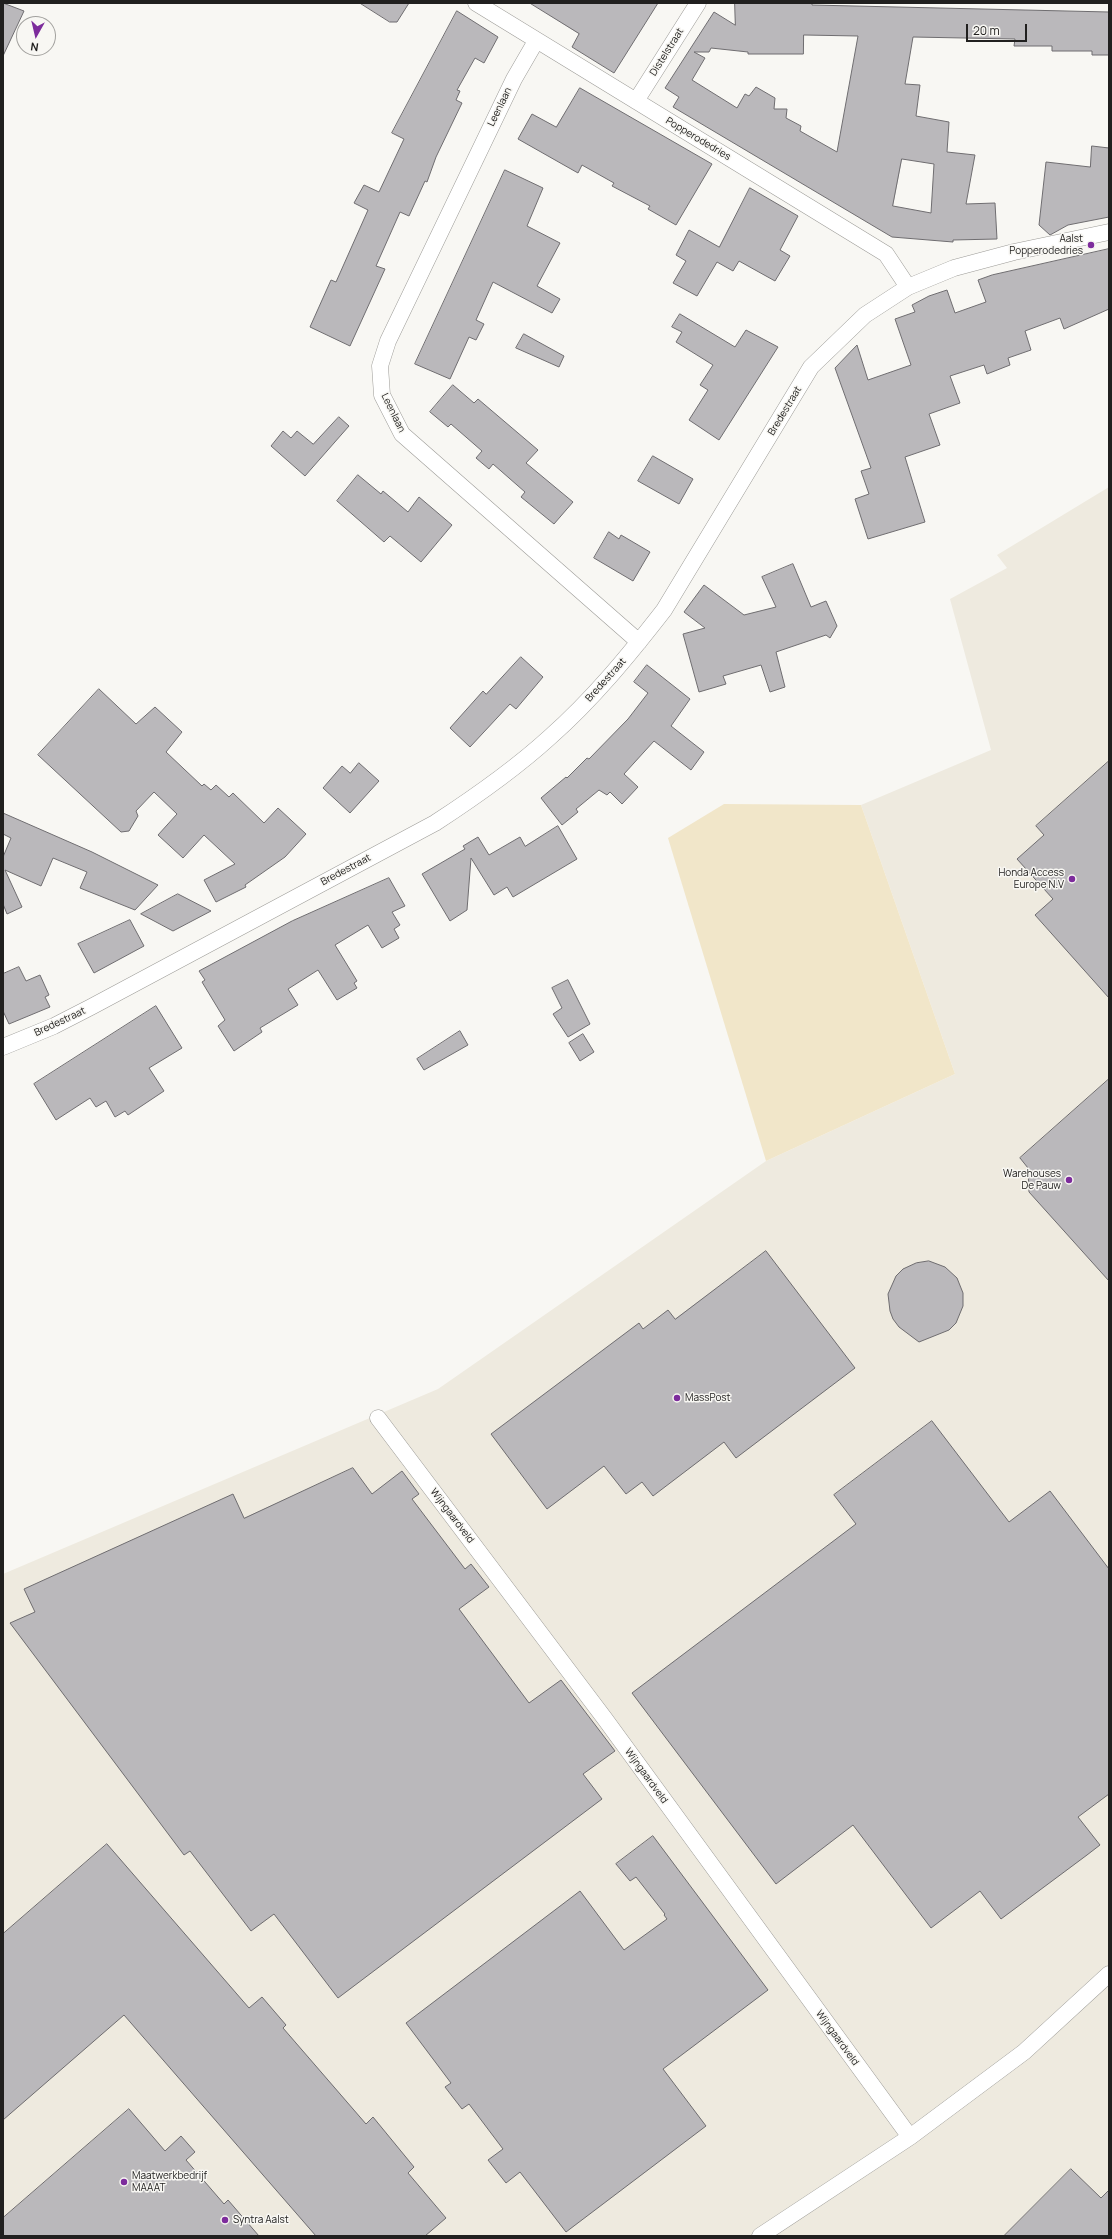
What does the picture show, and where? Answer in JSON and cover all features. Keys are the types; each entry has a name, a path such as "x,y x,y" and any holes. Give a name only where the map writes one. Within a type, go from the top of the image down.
{"street":[{"name":"Popperodedries","path":"476,3 886,254 908,287"},
{"name":"Distelstraat","path":"636,101 698,3"},
{"name":"Leenlaan","path":"536,41 514,79 388,340 380,366 382,395 402,434 432,463 639,642"},
{"name":"Bredestraat","path":"3,1047 54,1026 91,1007 435,823 474,798 550,738 595,693 639,642 664,610 811,367 865,315 908,287 954,268 1014,252 1109,232"},
{"name":"Wijngaardveld","path":"378,1418 605,1719 910,2137"},
{"path":"760,2236 910,2137 1024,2052 1109,1974"}],"shaded area":[{"path":"1109,487 1109,2236 3,2236 3,1574 438,1389 766,1161 955,1074 861,805 991,750 950,599 1007,568 997,555"},
{"path":"724,804 861,805 955,1074 766,1161 668,838"}],"building":[{"path":"3,3 24,11 22,16 16,16 16,28 3,56"},
{"path":"360,3 409,3 397,22 390,22"},
{"path":"530,3 658,3 614,73 572,47 579,34"},
{"path":"735,3 812,3 812,5 1109,12 1109,55 1092,55 1092,51 1052,51 1052,46 1014,46 1015,39 913,37 905,84 920,85 916,116 949,122 947,152 975,155 966,204 995,203 997,239 953,240 953,242 892,237 673,107 679,97 665,88 714,12 735,25","holes":["804,35 858,36 837,152 800,131 801,126 786,118 787,109 774,109 775,98 756,87 749,96 745,94 737,108 692,80 705,58 694,52 709,52 711,48 748,52 748,54 803,54","902,159 934,164 931,213 893,206"]},
{"path":"457,11 498,37 484,63 475,58 457,90 460,91 456,100 462,103 436,157 427,182 425,181 409,216 400,212 376,266 385,269 350,346 310,327 331,280 336,282 368,210 354,203 364,185 379,192 404,139 392,133"},
{"path":"580,88 712,164 676,225 648,209 650,206 612,186 614,183 582,165 578,173 518,139 532,114 556,127"},
{"path":"1092,146 1109,148 1109,217 1068,225 1050,235 1039,225 1046,162 1090,167"},
{"path":"505,170 543,188 527,226 560,243 537,286 560,299 552,313 493,282 476,320 484,324 476,340 469,337 450,379 415,364"},
{"path":"750,188 798,216 780,250 790,256 775,281 739,261 733,271 717,262 697,296 673,283 686,261 676,255 689,230 719,247"},
{"path":"1109,249 1109,309 1064,329 1060,318 1025,331 1031,350 1008,358 1010,365 987,374 984,365 950,376 960,403 929,414 940,445 905,457 925,522 868,539 855,499 869,494 861,471 871,468 835,368 857,345 868,380 911,365 895,319 915,312 912,305 929,296 947,290 955,313 986,302 978,280 992,275"},
{"path":"680,314 735,347 746,330 778,347 719,440 689,420 708,390 700,385 713,365 676,342 682,332 672,327"},
{"path":"524,334 564,356 559,367 516,348"},
{"path":"453,385 474,403 478,399 538,450 526,463 573,502 554,524 521,497 525,492 493,464 489,469 476,458 482,451 451,424 448,427 430,412"},
{"path":"339,417 349,426 305,476 271,446 283,431 291,438 297,431 313,444"},
{"path":"653,456 693,479 679,504 638,481"},
{"path":"358,475 381,494 383,491 408,512 419,497 452,525 421,562 390,536 384,542 337,501"},
{"path":"609,532 619,539 621,535 650,552 633,581 594,558"},
{"path":"793,564 811,607 826,601 837,626 830,638 826,635 776,652 785,687 770,692 761,665 723,676 726,684 699,692 683,634 705,628 684,612 704,585 744,615 776,607 762,577"},
{"path":"521,657 543,677 516,709 510,704 470,747 450,728 483,691 486,694"},
{"path":"647,665 690,699 671,726 704,752 691,770 654,741 624,774 638,787 622,804 610,792 607,795 599,790 576,809 578,812 562,825 541,798 566,777 567,778 587,758 589,759 628,719 648,693 634,682"},
{"path":"99,689 136,724 155,707 182,732 166,752 202,786 204,784 211,790 216,785 229,797 233,793 264,823 278,808 306,834 285,857 245,885 246,887 216,902 204,880 235,864 204,835 183,858 158,835 177,814 154,792 136,811 138,816 129,831 121,832 38,755"},
{"name":"Honda Access Europe N.V","path":"1109,761 1109,998 1035,915 1053,899 1017,859 1044,835 1036,826"},
{"path":"359,763 379,781 350,813 323,788 342,766 350,773"},
{"path":"3,813 92,852 158,885 135,910 80,888 87,872 53,858 41,886 5,870 22,907 7,914 3,904 3,857 11,838 3,834"},
{"path":"558,826 577,859 513,897 507,887 494,895 471,858 467,910 450,921 422,874 465,849 463,846 478,837 489,855 520,837 525,846"},
{"path":"389,878 405,906 392,912 400,925 394,929 399,938 382,948 368,925 335,945 357,981 354,983 357,988 337,1000 318,970 288,989 298,1005 260,1028 262,1032 234,1051 218,1026 225,1020 202,982 205,980 199,971 292,921"},
{"path":"178,894 211,911 173,931 141,914"},
{"path":"130,920 144,946 94,973 78,944"},
{"path":"19,967 26,981 40,975 49,995 45,997 50,1007 9,1024 3,1011 3,974"},
{"path":"568,980 590,1024 568,1037 553,1014 562,1008 552,988"},
{"path":"156,1006 182,1048 149,1068 164,1091 128,1115 125,1111 115,1117 106,1101 96,1107 90,1098 56,1120 34,1084"},
{"path":"460,1031 468,1045 424,1070 417,1059"},
{"path":"583,1034 594,1052 580,1061 569,1043"},
{"name":"Warehouses De Pauw","path":"1109,1079 1109,1281 1029,1192 1028,1168 1020,1158"},
{"name":"MassPost","path":"766,1251 855,1368 736,1458 724,1442 653,1496 642,1482 626,1494 604,1466 547,1509 491,1434 639,1323 643,1329 668,1310 675,1319"},
{"path":"929,1261 945,1267 957,1278 963,1293 963,1306 956,1323 949,1330 919,1342 899,1327 893,1319 890,1311 888,1294 896,1276 903,1269 916,1263"},
{"path":"932,1421 1009,1522 1050,1491 1109,1569 1109,1794 1078,1817 1100,1845 1087,1855 1001,1919 980,1891 931,1928 853,1825 776,1884 632,1693 856,1524 834,1495"},
{"path":"353,1468 372,1494 402,1471 419,1494 412,1499 465,1569 471,1564 489,1587 459,1609 529,1703 561,1680 615,1751 583,1774 602,1799 338,1998 274,1914 251,1931 190,1851 184,1855 10,1623 35,1612 24,1589 233,1494 244,1518"},
{"path":"653,1836 768,1990 663,2069 706,2126 566,2232 520,2172 506,2183 488,2160 503,2149 469,2104 462,2109 445,2087 451,2083 406,2023 580,1891 624,1950 667,1919 664,1915 665,1914 636,1877 630,1881 616,1864"},
{"path":"107,1844 249,2008 262,1997 286,2025 283,2028 366,2124 373,2117 414,2167 408,2173 446,2218 425,2236 316,2236 124,2015 3,2120 3,1934"},
{"name":"Maatwerkbedrijf MAAAT","path":"129,2109 165,2151 181,2136 195,2152 186,2160 224,2204 228,2200 259,2236 3,2236 3,2218"},
{"path":"1071,2169 1101,2198 1109,2190 1109,2236 1004,2236"}],"place":[{"name":"Aalst Popperodedries","path":"1091,245"},
{"name":"Honda Access Europe N.V","path":"1072,879"},
{"name":"Warehouses De Pauw","path":"1069,1180"},
{"name":"MassPost","path":"677,1398"},
{"name":"Maatwerkbedrijf MAAAT","path":"124,2182"},
{"name":"Syntra Aalst","path":"225,2220"}]}
